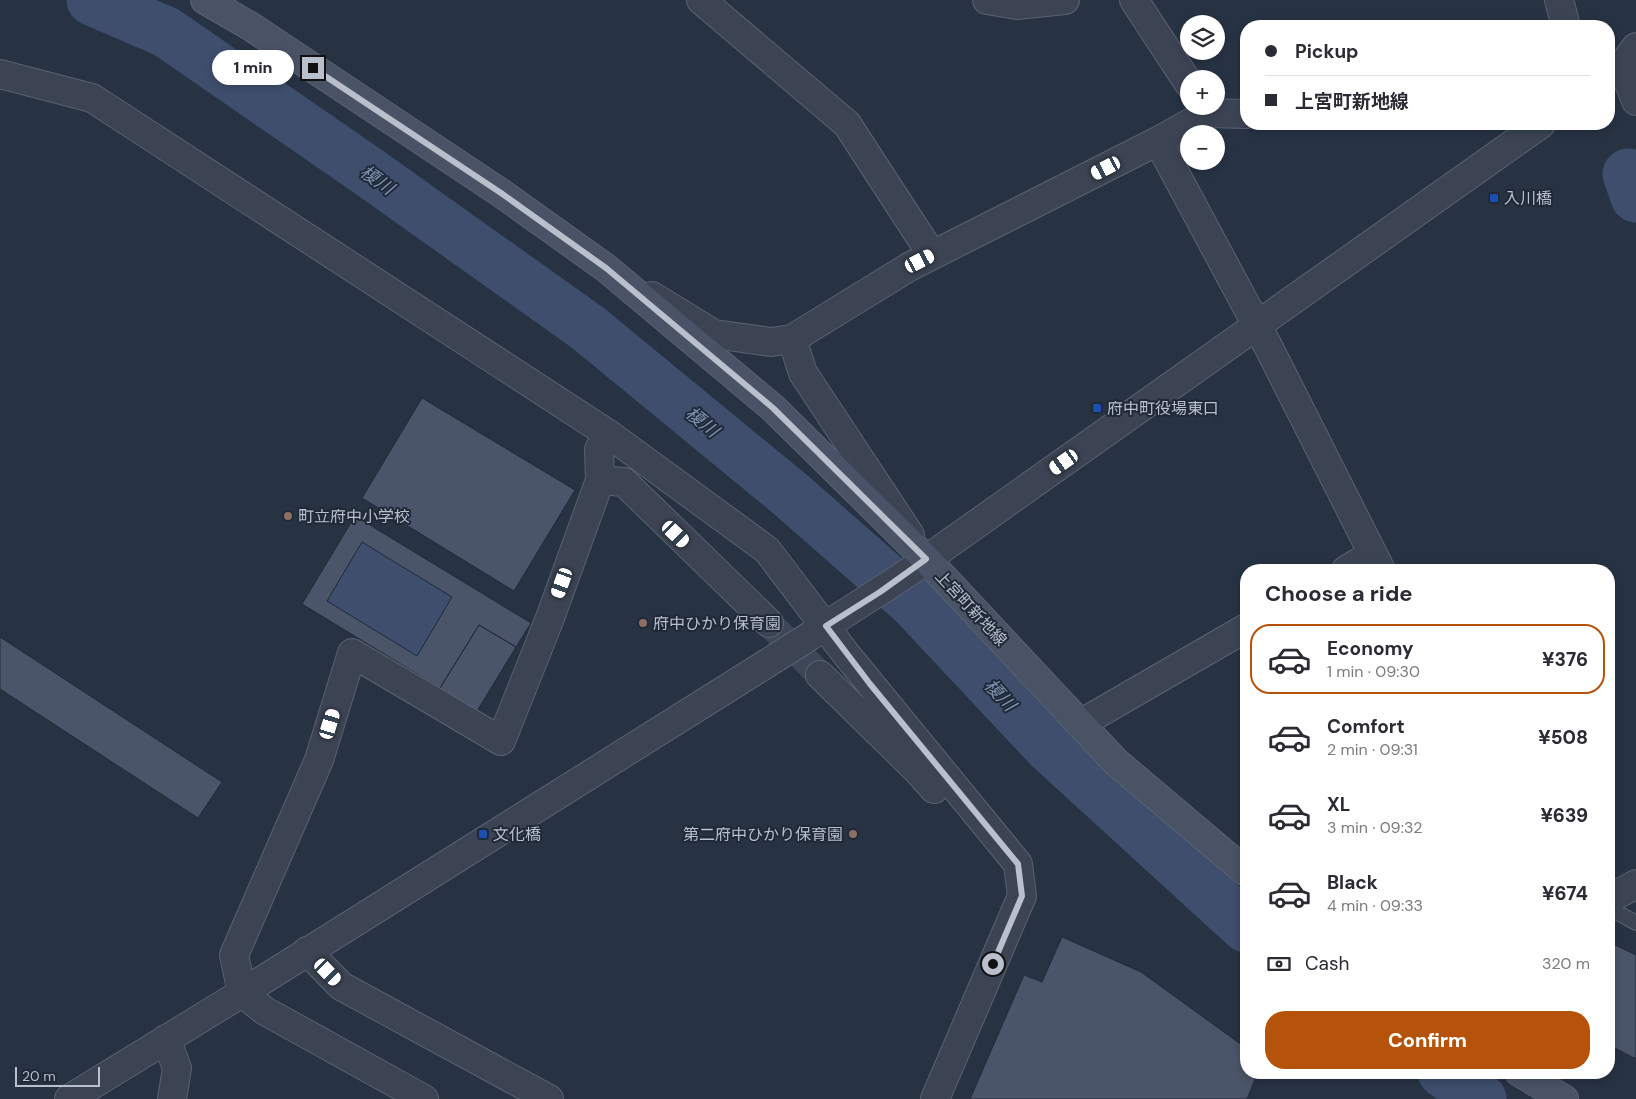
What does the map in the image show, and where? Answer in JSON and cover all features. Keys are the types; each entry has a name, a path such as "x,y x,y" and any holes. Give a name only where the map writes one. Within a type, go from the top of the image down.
{"main road":[{"name":"上宮町新地線","path":"205,0 250,26 501,193 606,268 773,408 926,559 1116,762 1240,867"},
{"path":"1531,1079 1564,1099"}],"street":[{"path":"701,0 847,124 932,255"},
{"path":"986,0 1017,5 1065,0"},
{"path":"1134,0 1180,70"},
{"path":"1559,0 1564,20"},
{"path":"1622,63 1636,101"},
{"path":"0,74 92,98 610,435 767,550 825,626 1018,864 1022,896 935,1099"},
{"path":"1225,112 1240,113"},
{"path":"606,268 714,334 771,342 792,339 909,267 1158,142 1198,115"},
{"path":"69,1099 242,993 903,576 1533,130"},
{"path":"1158,142 1257,325 1377,562"},
{"path":"792,339 802,373 926,559"},
{"path":"424,1099 265,1011 242,993 234,955 319,760 352,653 501,741 550,618 600,480 599,449 610,435"},
{"path":"600,480 624,482 769,624"},
{"path":"1080,724 1240,631"},
{"path":"820,675 917,770 959,816 979,818"},
{"path":"1615,896 1636,884"},
{"path":"307,951 341,986 549,1099"},
{"path":"166,1039 177,1068 172,1099"}],"lane":[{"path":"1615,911 1636,923"}],"water":[{"path":"362,542 452,597 417,656 327,601"}],"building":[{"path":"422,398 575,490 514,591 362,498"},
{"path":"355,516 531,623 516,647 479,625 440,688 302,604","holes":["362,542 452,597 417,656 327,601"]},
{"path":"479,625 516,647 477,711 440,688"},
{"path":"0,637 222,782 198,818 0,689"},
{"path":"1062,937 1141,972 1240,1044 1240,1079 1255,1079 1247,1099 970,1099 1024,975 1042,982"},
{"path":"1615,945 1636,955 1636,1059 1615,1048"}],"waterway":[{"name":"榎川","path":"92,0 166,32 366,170 588,328 790,494 913,602 1050,748 1240,922"},
{"path":"1628,174 1636,197"},
{"name":"榎川","path":"1453,1079 1481,1099"}],"tunnel":[{"path":"769,623 820,675"}],"place":[{"name":"入川橋","path":"1494,198"},
{"name":"府中町役場東口","path":"1097,408"},
{"name":"町立府中小学校","path":"288,516"},
{"name":"府中ひかり保育園","path":"643,623"},
{"name":"文化橋","path":"483,834"},
{"name":"第二府中ひかり保育園","path":"853,834"}],"route":[{"path":"313,68 501,193 606,268 773,408 926,559 880,592 826,626 870,684 1018,864 1022,896 993,964"}]}
